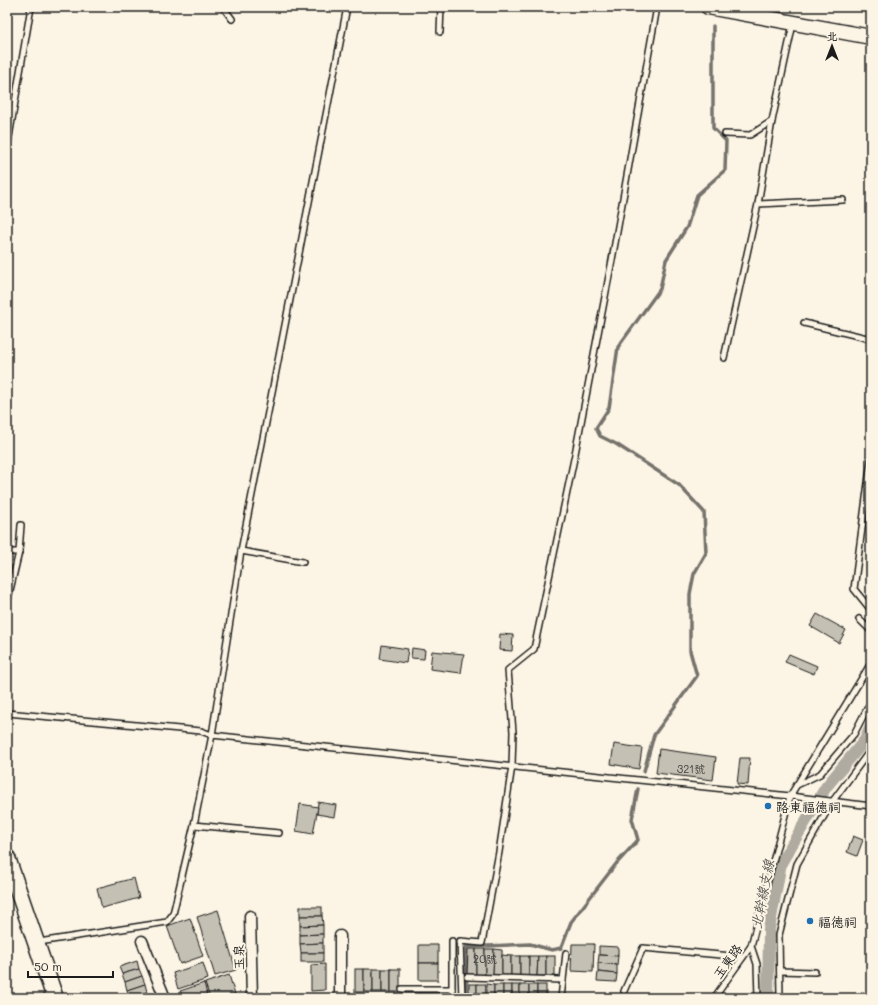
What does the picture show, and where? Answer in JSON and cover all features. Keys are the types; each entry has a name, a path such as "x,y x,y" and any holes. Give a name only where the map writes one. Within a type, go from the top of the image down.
{"main road":[{"path":"708,7 871,37"},
{"path":"7,858 54,998"}],"street":[{"name":"玉泉","path":"250,916 252,998"},
{"path":"340,936 340,998"},
{"path":"142,940 166,998"}],"lane":[{"path":"7,149 31,7"},
{"path":"223,7 232,19"},
{"path":"36,943 167,922 173,914 194,825 212,735 241,551 347,7"},
{"path":"440,32 441,7"},
{"path":"462,998 460,941 482,943 499,852 512,766 513,732 508,670 534,649 577,446 611,267 657,7"},
{"path":"724,358 758,204 772,121 794,23"},
{"path":"725,134 750,135 772,121"},
{"path":"758,204 843,200"},
{"path":"804,323 871,339"},
{"path":"871,460 854,589 871,610"},
{"path":"7,604 19,552 21,525"},
{"path":"241,551 303,562"},
{"path":"7,552 19,552"},
{"path":"859,619 871,631"},
{"name":"玉東路","path":"714,998 751,946 790,796 871,663"},
{"path":"796,785 820,774 854,734 871,701"},
{"path":"7,713 201,731 212,735 512,766 871,806"},
{"path":"780,998 779,935 797,864 832,802 871,749"},
{"path":"194,825 279,833"},
{"path":"452,941 452,998"},
{"path":"751,946 757,964 758,998"},
{"path":"624,991 643,948 743,957"},
{"path":"561,998 566,953"},
{"path":"780,971 815,972"},
{"path":"467,977 563,980"},
{"path":"402,989 452,989"}],"building":[{"path":"817,614 846,630 839,643 810,626"},
{"path":"500,634 513,635 512,651 499,650"},
{"path":"382,645 408,649 406,663 380,659"},
{"path":"412,648 425,650 424,659 411,658"},
{"path":"432,651 464,654 461,673 430,669"},
{"path":"789,654 817,666 814,674 785,662"},
{"path":"614,744 642,748 639,769 611,764"},
{"path":"659,749 716,757 713,780 656,773"},
{"path":"740,758 750,758 748,785 737,784"},
{"path":"318,802 336,805 334,817 317,814"},
{"path":"300,804 318,807 313,834 296,831"},
{"path":"853,836 863,840 857,856 847,852"},
{"path":"134,878 139,898 102,908 97,888"},
{"path":"300,907 322,907 322,916 300,916"},
{"path":"218,910 236,970 215,976 197,917"},
{"path":"300,916 322,916 323,925 300,926"},
{"path":"190,918 203,956 180,964 167,926"},
{"path":"323,925 323,934 300,935 300,926"},
{"path":"323,934 323,943 300,944 300,935"},
{"path":"323,943 323,953 301,953 300,944"},
{"path":"572,944 594,944 593,972 571,971"},
{"path":"419,945 438,945 438,963 419,963"},
{"path":"599,946 618,947 618,956 599,955"},
{"path":"468,949 476,949 476,975 467,975"},
{"path":"476,949 485,949 485,976 476,975"},
{"path":"485,949 494,949 493,976 485,976"},
{"path":"494,949 502,950 502,976 493,976"},
{"path":"301,953 323,953 323,962 301,962"},
{"path":"502,955 511,956 511,976 502,976"},
{"path":"599,955 618,956 617,965 598,963"},
{"path":"511,956 520,956 520,976 511,976"},
{"path":"520,956 529,956 529,976 520,976"},
{"path":"529,956 538,956 537,976 529,976"},
{"path":"538,956 546,956 546,976 537,976"},
{"path":"546,956 555,956 555,976 546,976"},
{"path":"137,961 139,969 122,974 119,967"},
{"path":"203,963 208,979 178,989 173,973"},
{"path":"419,963 438,963 438,980 419,980"},
{"path":"598,963 617,965 617,974 598,972"},
{"path":"325,964 325,990 311,991 311,965"},
{"path":"139,969 142,976 125,982 122,974"},
{"path":"355,969 364,969 364,992 355,992"},
{"path":"364,969 373,969 373,992 364,992"},
{"path":"373,969 382,969 382,992 373,992"},
{"path":"382,969 391,969 391,992 382,992"},
{"path":"391,969 400,969 400,992 391,992"},
{"path":"598,972 617,974 616,982 597,981"},
{"path":"229,975 236,998 210,998 205,983"},
{"path":"142,976 145,984 127,990 125,982"},
{"path":"204,983 208,998 183,998 180,991"},
{"path":"145,984 147,992 130,998 127,990"},
{"path":"469,984 477,984 477,998 469,998"},
{"path":"477,984 486,984 486,998 477,998"},
{"path":"486,984 494,985 494,998 486,998"},
{"path":"494,985 503,985 503,998 494,998"},
{"path":"503,985 512,985 512,998 503,998"},
{"path":"512,985 520,985 520,998 512,998"},
{"path":"520,985 529,985 529,998 520,998"},
{"path":"529,985 537,985 537,998 529,998"},
{"path":"537,985 546,985 546,998 537,998"},
{"path":"419,988 438,988 438,998 419,998"},
{"path":"147,992 149,998 130,998"}],"waterway":[{"path":"644,771 654,735 697,676 690,651 690,594 694,574 706,553 704,512 679,485 616,444 600,436 596,428 609,408 618,347 660,289 666,260 687,227 697,195 725,170 726,141 713,128 713,26"},
{"name":"北幹線支線","path":"768,998 769,929 781,863 826,787 865,740 871,726"},
{"path":"467,998 466,947 530,944 552,950 561,948 571,922 616,864 638,840 632,819 638,789"}],"place":[{"name":"路東福德祠","path":"768,806"},
{"name":"福德祠","path":"810,921"}]}
